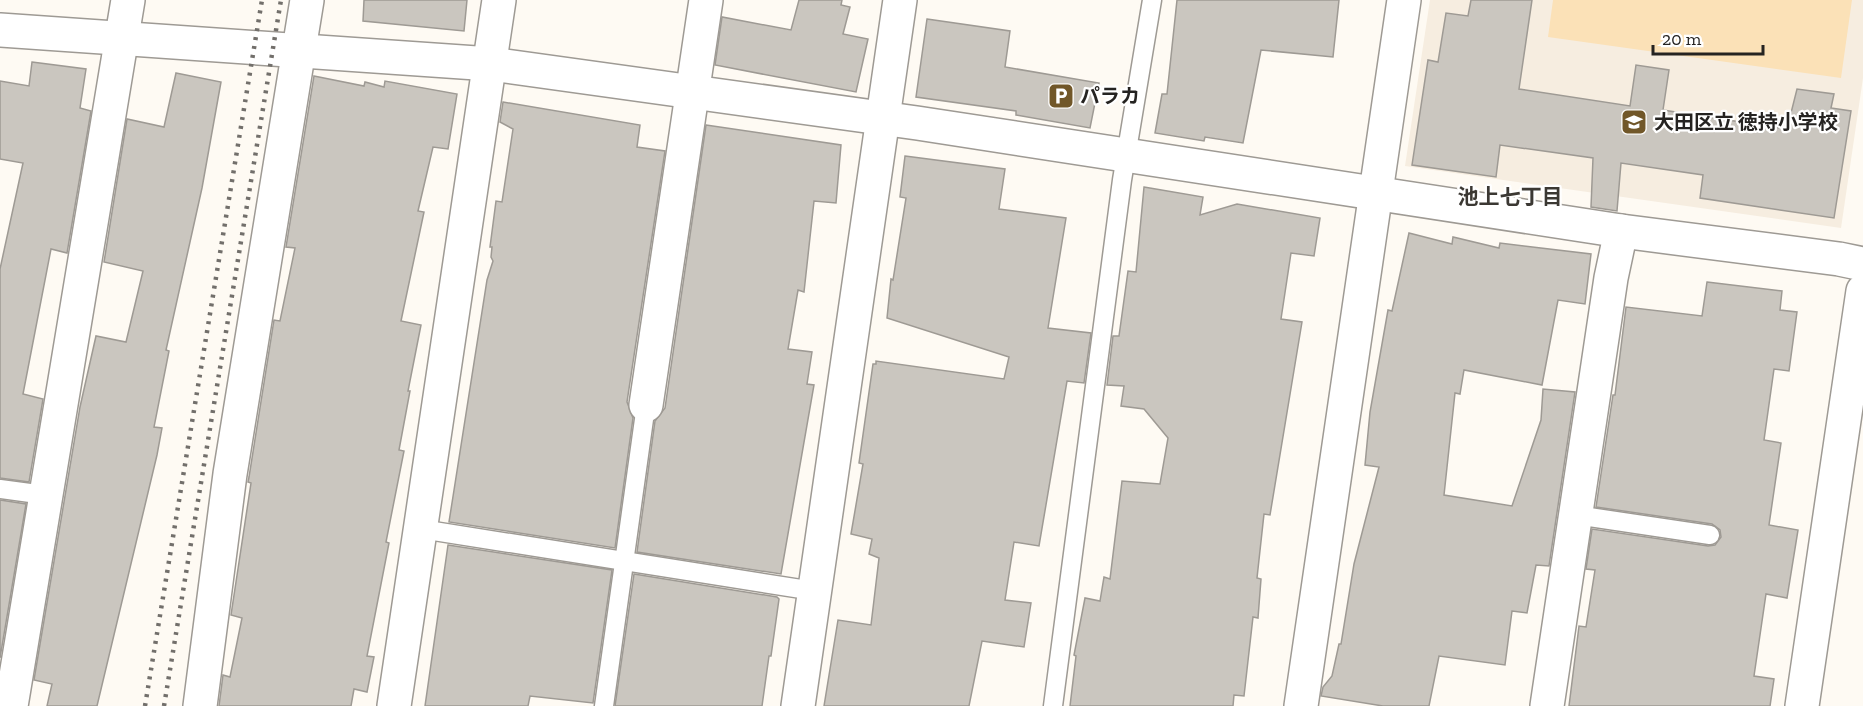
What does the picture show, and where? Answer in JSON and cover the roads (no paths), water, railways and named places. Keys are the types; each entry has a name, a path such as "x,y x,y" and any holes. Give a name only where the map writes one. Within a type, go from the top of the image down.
{"street":[{"path":"11,706 128,0"},
{"path":"200,706 231,474 307,0"},
{"path":"394,706 499,0"},
{"path":"646,405 706,0"},
{"path":"798,706 900,0"},
{"path":"1301,706 1404,0"},
{"path":"0,30 491,64 883,118 1621,231 1863,264"},
{"path":"1547,706 1611,278 1621,231"},
{"path":"1802,706 1863,291"}],"lane":[{"path":"1053,706 1127,155 1152,0"},
{"path":"604,706 646,405"},
{"path":"0,489 45,495"},
{"path":"1576,515 1710,535"},
{"path":"421,529 814,591"}],"railway":[{"path":"145,706 262,0"},
{"path":"164,706 281,0"}],"place":[{"name":"パラカ","path":"1061,96"},
{"name":"大田区立 徳持小学校","path":"1634,122"}],"district":[{"name":"池上七丁目","path":"1510,197"}]}
